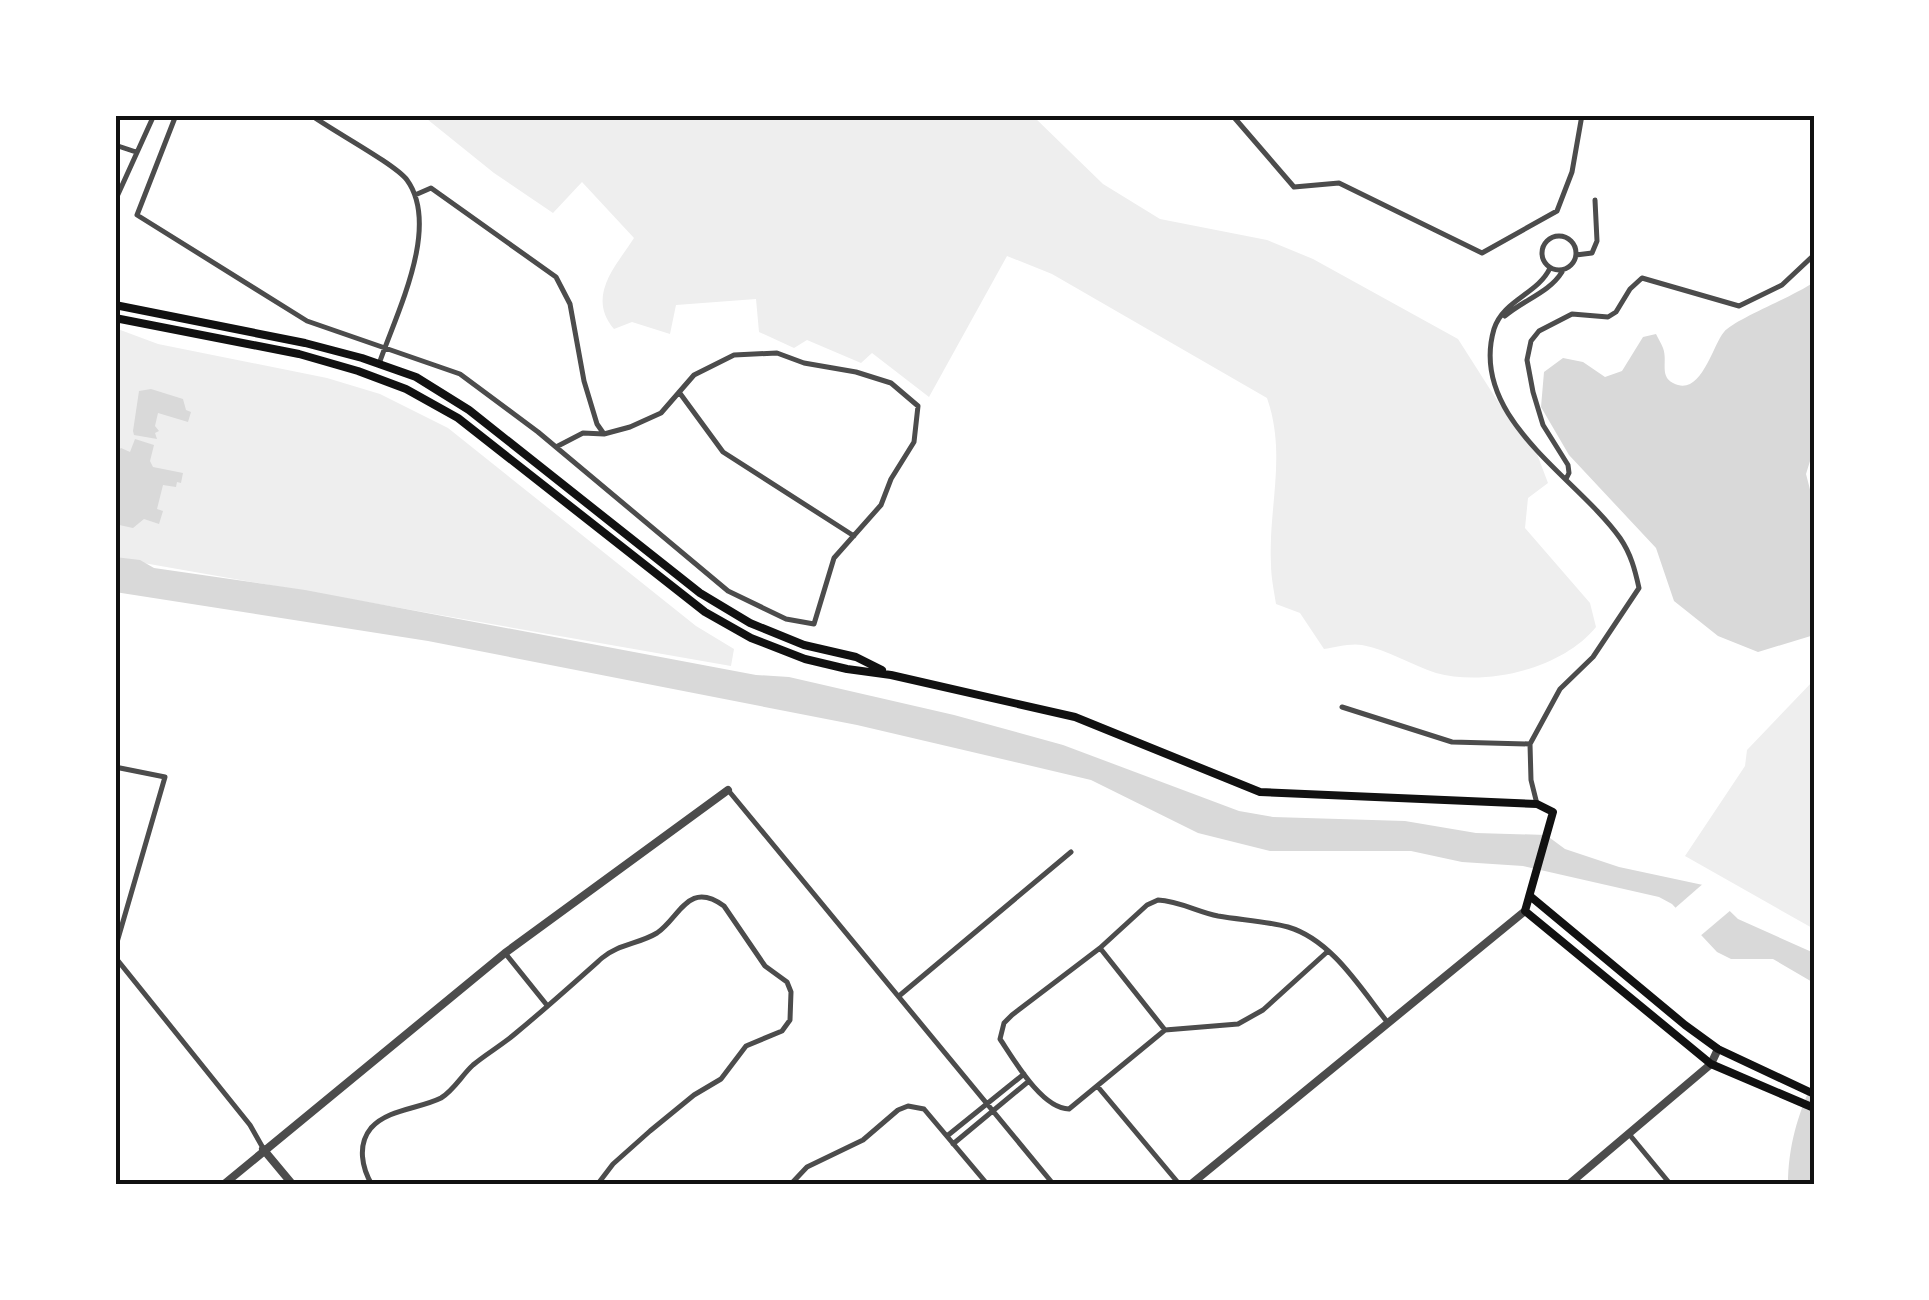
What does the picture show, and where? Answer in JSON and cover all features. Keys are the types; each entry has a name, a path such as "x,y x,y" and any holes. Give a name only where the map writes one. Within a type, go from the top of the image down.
{"main road":[{"path":"115,305 306,343 416,378 470,410 700,593 750,622 804,645 856,657 891,674"},
{"path":"115,318 299,354 406,389 458,418 705,612 751,638 806,659 891,674 1076,718 1260,792 1537,804 1553,812 1525,910 1711,1064 1814,1108"},
{"path":"1530,896 1684,1026 1718,1049 1814,1094"}],"street":[{"path":"115,200 154,115"},
{"path":"176,115 137,215 307,320 460,374 556,447 728,591 786,619 814,624 834,558 881,505 891,479 914,442 918,406 891,383 804,363 776,352 734,355 694,375 661,413 604,434 583,433 556,447"},
{"path":"311,115 405,177 420,205 418,248 379,364"},
{"path":"1232,115 1294,188 1339,183 1482,252 1557,211 1572,172 1582,115"},
{"path":"115,145 136,152"},
{"path":"415,195 431,188 556,276 570,304 584,381 604,434"},
{"path":"1576,256 1592,253 1597,241 1594,200"},
{"path":"1495,325 1527,299 1546,290 1572,265 1576,256 1571,240 1554,237 1542,250 1544,261 1550,268 1563,270"},
{"path":"1566,480 1568,465 1544,425 1527,360 1531,341 1539,331 1572,314 1608,318 1642,278 1739,306 1782,285 1814,256"},
{"path":"1537,804 1531,780 1530,744 1560,690 1593,656 1639,588 1634,563 1622,540 1540,456 1495,391 1490,351 1495,325 1517,299 1540,286 1550,268"},
{"path":"678,392 723,452 854,536"},
{"path":"1342,707 1452,742 1530,744"},
{"path":"115,767 165,778 115,953 250,1124 293,1185"},
{"path":"223,1185 505,953 728,790 1054,1185"},
{"path":"899,996 1071,852"},
{"path":"372,1185 362,1157 365,1138 372,1127 392,1115 442,1097 471,1067 617,947 661,930 680,907 702,897 714,899 724,906 765,966 787,982 791,992 790,1020 782,1032 746,1046 721,1079 694,1095 650,1131 612,1164 597,1185"},
{"path":"1328,952 1263,1010 1238,1024 1165,1030 1075,1106 1062,1110 1029,1080 1000,1039 1004,1023 1100,948 1146,905 1158,900 1213,915 1287,927 1317,942 1328,952 1388,1023"},
{"path":"1190,1185 1525,910"},
{"path":"1100,948 1165,1030"},
{"path":"505,953 546,1004"},
{"path":"1568,1185 1711,1064 1718,1049"},
{"path":"947,1136 1024,1074"},
{"path":"953,1144 1029,1080"},
{"path":"1098,1087 1180,1185"},
{"path":"790,1185 818,1159 863,1140 908,1106 924,1109 988,1185"},
{"path":"1629,1134 1671,1185"}],"shaded area":[{"path":"422,115 1032,115 1103,184 1160,219 1267,240 1313,259 1458,339 1537,454 1548,483 1528,498 1525,528 1590,603 1596,627 1582,641 1544,663 1523,671 1478,677 1436,673 1362,645 1324,649 1300,613 1276,604 1271,543 1276,440 1267,398 1052,274 1007,256 929,397 872,353 861,363 807,340 794,348 759,332 756,299 676,305 670,334 632,322 614,329 606,317 603,293 612,270 634,238 582,182 553,213 494,173"},
{"path":"1814,282 1814,448 1806,474 1814,505 1814,635 1758,652 1718,636 1674,601 1656,548 1569,455 1541,407 1544,372 1563,358 1583,362 1605,377 1622,371 1643,337 1656,334 1669,380 1683,386 1698,377 1730,327"},
{"path":"115,328 158,344 327,378 380,394 448,428 696,626 734,649 731,666 115,558"},
{"path":"151,389 183,399 186,410 191,412 188,422 158,413 157,439 134,435 133,431 139,391"},
{"path":"135,439 154,445 150,461 153,467 183,473 176,487 163,485 157,509 163,511 159,524 144,519 133,528 115,524 115,453 121,448 130,452"},
{"path":"115,557 140,560 154,568 305,590 756,675 789,677 1063,745 1239,811 1273,817 1405,821 1476,833 1546,835 1565,849 1619,867 1703,885 1738,919 1814,953 1814,983 1773,959 1731,959 1717,952 1672,904 1659,897 1523,866 1462,862 1411,851 1270,851 1198,833 1091,780 857,725 428,641 115,592"},
{"path":"1814,680 1814,929 1685,856 1745,766 1747,750"},
{"path":"1814,1079 1814,1185 1788,1185 1795,1130"}],"pier":[{"path":"1705,882 1731,910 1699,937 1674,909"}]}
